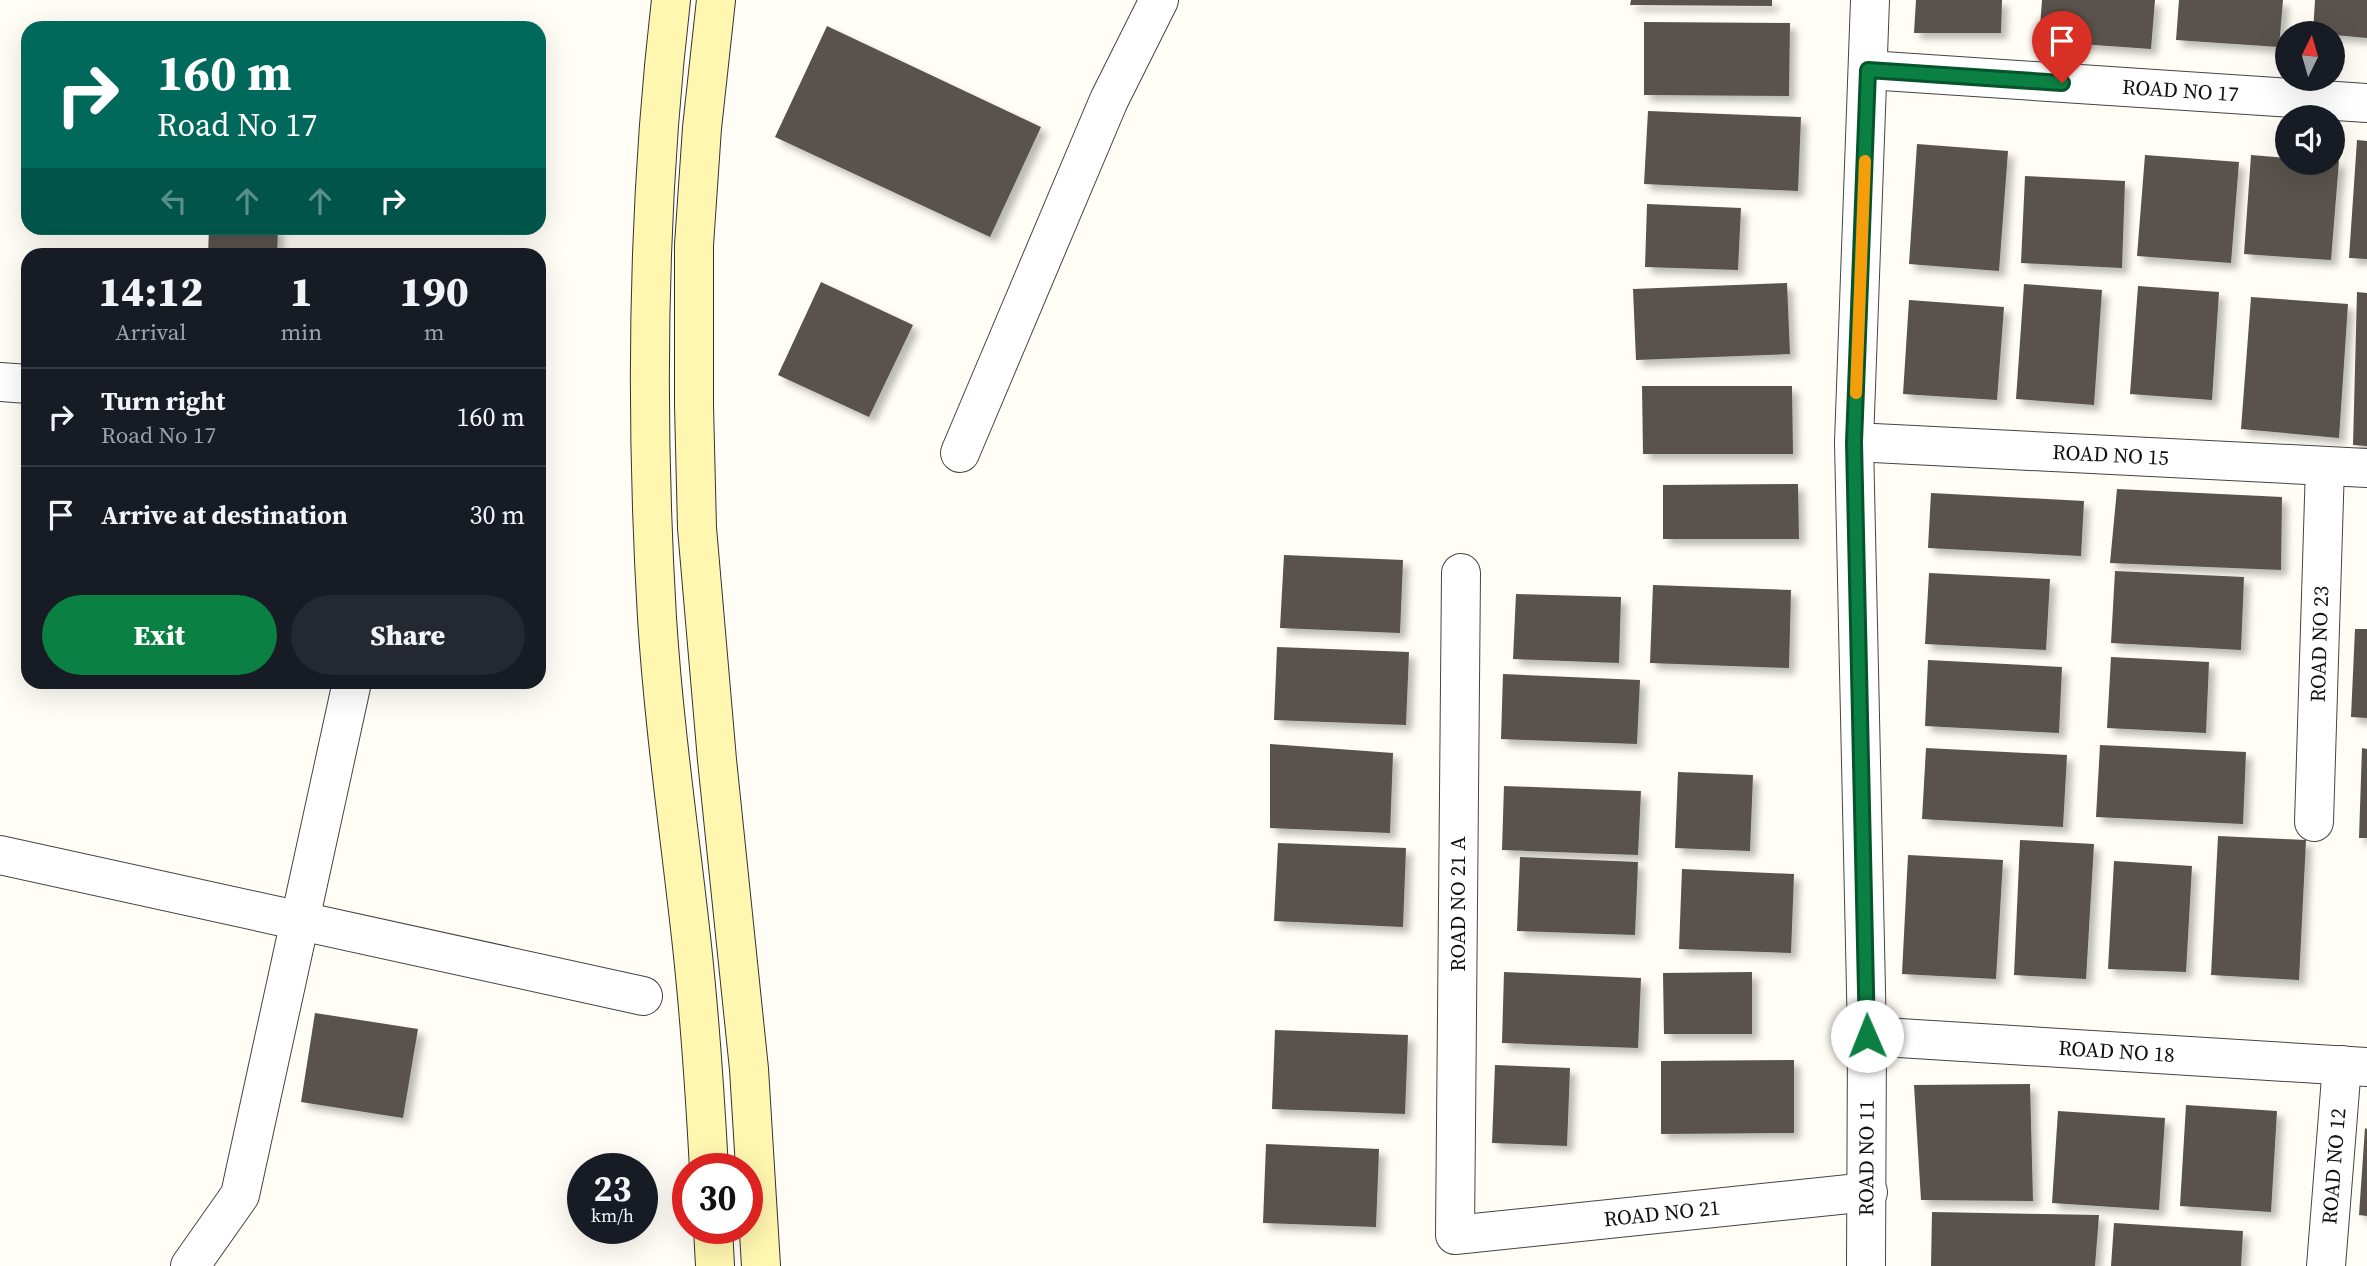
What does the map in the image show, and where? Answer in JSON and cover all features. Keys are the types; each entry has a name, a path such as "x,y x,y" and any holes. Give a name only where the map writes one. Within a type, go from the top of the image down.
{"street":[{"path":"671,0 660,103 653,223 653,490 659,643 672,792 702,1048 708,1153"},
{"path":"716,0 702,128 694,245 697,514 714,734 749,1069 761,1266"},
{"path":"960,453 1109,100 1159,0"},
{"name":"ROAD NO 11","path":"1866,1266 1867,1036 1854,442 1870,0"},
{"name":"ROAD NO 17","path":"1868,70 2367,103"},
{"path":"0,382 21,384"},
{"name":"ROAD NO 15","path":"1854,442 2367,468"},
{"name":"ROAD NO 23","path":"2314,821 2325,466"},
{"name":"ROAD NO 21 A","path":"1455,1235 1461,573"},
{"path":"190,1266 240,1195 350,689"},
{"path":"0,855 643,996"},
{"name":"ROAD NO 18","path":"1867,1036 2355,1066"},
{"name":"ROAD NO 12","path":"2326,1266 2355,1066"},
{"name":"ROAD NO 21","path":"1455,1235 1868,1192"},
{"path":"714,1244 715,1266"}],"building":[{"path":"1631,0 1772,0 1772,6 1630,5"},
{"path":"1916,0 2002,0 2001,33 1914,33"},
{"path":"2042,0 2155,0 2151,49 2039,41"},
{"path":"2179,0 2283,0 2281,21 2275,21 2275,47 2176,40"},
{"path":"2315,0 2367,0 2367,38 2345,36 2345,21 2314,21"},
{"path":"1644,22 1790,23 1789,96 1644,95"},
{"path":"827,26 1041,127 990,237 775,137"},
{"path":"1648,111 1801,117 1798,191 1644,184"},
{"path":"2357,140 2367,141 2367,259 2349,258"},
{"path":"1917,144 2008,151 1999,271 1909,264"},
{"path":"2145,155 2239,162 2231,263 2137,256"},
{"path":"2251,155 2275,157 2275,175 2338,175 2331,260 2244,254"},
{"path":"2025,176 2125,181 2122,268 2021,263"},
{"path":"1647,204 1741,208 1738,270 1645,267"},
{"path":"209,235 278,235 277,248 208,248"},
{"path":"821,282 913,325 869,417 778,375"},
{"path":"1787,283 1790,354 1636,360 1633,289"},
{"path":"2024,284 2102,290 2094,405 2016,399"},
{"path":"2138,286 2219,292 2212,400 2130,394"},
{"path":"2357,292 2367,293 2367,446 2353,445"},
{"path":"2251,297 2348,304 2339,438 2241,429"},
{"path":"1909,300 2004,307 1997,400 1903,394"},
{"path":"1642,386 1792,386 1793,454 1643,454"},
{"path":"1798,484 1799,539 1663,539 1663,485"},
{"path":"2117,489 2282,497 2281,570 2110,563"},
{"path":"1931,493 2084,501 2081,556 1928,548"},
{"path":"1284,555 1403,560 1400,633 1280,628"},
{"path":"2115,571 2244,577 2241,650 2111,643"},
{"path":"1929,573 2050,579 2046,650 1925,644"},
{"path":"1653,585 1791,590 1789,668 1650,663"},
{"path":"1516,594 1621,597 1619,663 1513,659"},
{"path":"2355,629 2367,629 2367,718 2351,717"},
{"path":"1277,647 1409,652 1406,725 1274,720"},
{"path":"2111,657 2209,662 2206,733 2107,728"},
{"path":"1928,660 2062,667 2059,733 1925,726"},
{"path":"1503,674 1640,680 1637,744 1501,739"},
{"path":"1270,744 1393,753 1390,833 1270,828"},
{"path":"2100,745 2246,752 2243,824 2096,817"},
{"path":"1926,748 2067,755 2063,827 1922,819"},
{"path":"2362,748 2367,749 2367,838 2359,838"},
{"path":"1678,772 1753,775 1750,851 1675,848"},
{"path":"1504,786 1641,791 1638,855 1502,850"},
{"path":"2218,836 2306,840 2299,980 2211,975"},
{"path":"2020,840 2094,844 2086,979 2014,975"},
{"path":"1278,843 1406,848 1403,927 1274,921"},
{"path":"1908,855 2003,860 1996,979 1902,974"},
{"path":"1520,857 1638,862 1635,935 1517,931"},
{"path":"2114,861 2192,866 2186,972 2108,969"},
{"path":"1682,869 1794,874 1791,953 1679,949"},
{"path":"1504,972 1641,978 1638,1048 1502,1043"},
{"path":"1752,972 1752,1034 1664,1034 1663,973"},
{"path":"315,1013 418,1029 403,1118 301,1102"},
{"path":"1275,1030 1408,1035 1405,1114 1272,1109"},
{"path":"1794,1060 1794,1133 1661,1134 1661,1061"},
{"path":"1495,1065 1570,1068 1567,1146 1492,1143"},
{"path":"2030,1084 2033,1201 1921,1200 1914,1085"},
{"path":"2186,1105 2277,1111 2271,1212 2180,1206"},
{"path":"2058,1111 2165,1118 2159,1210 2052,1203"},
{"path":"2365,1128 2367,1129 2367,1216 2359,1215"},
{"path":"1266,1144 1379,1149 1376,1227 1263,1223"},
{"path":"1932,1212 2099,1215 2095,1266 1931,1266"},
{"path":"2114,1223 2243,1231 2241,1266 2111,1266"}],"slow traffic":[{"path":"1856,393 1865,161"}],"route":[{"path":"1867,1036 1854,442 1868,70 2062,83"}]}
